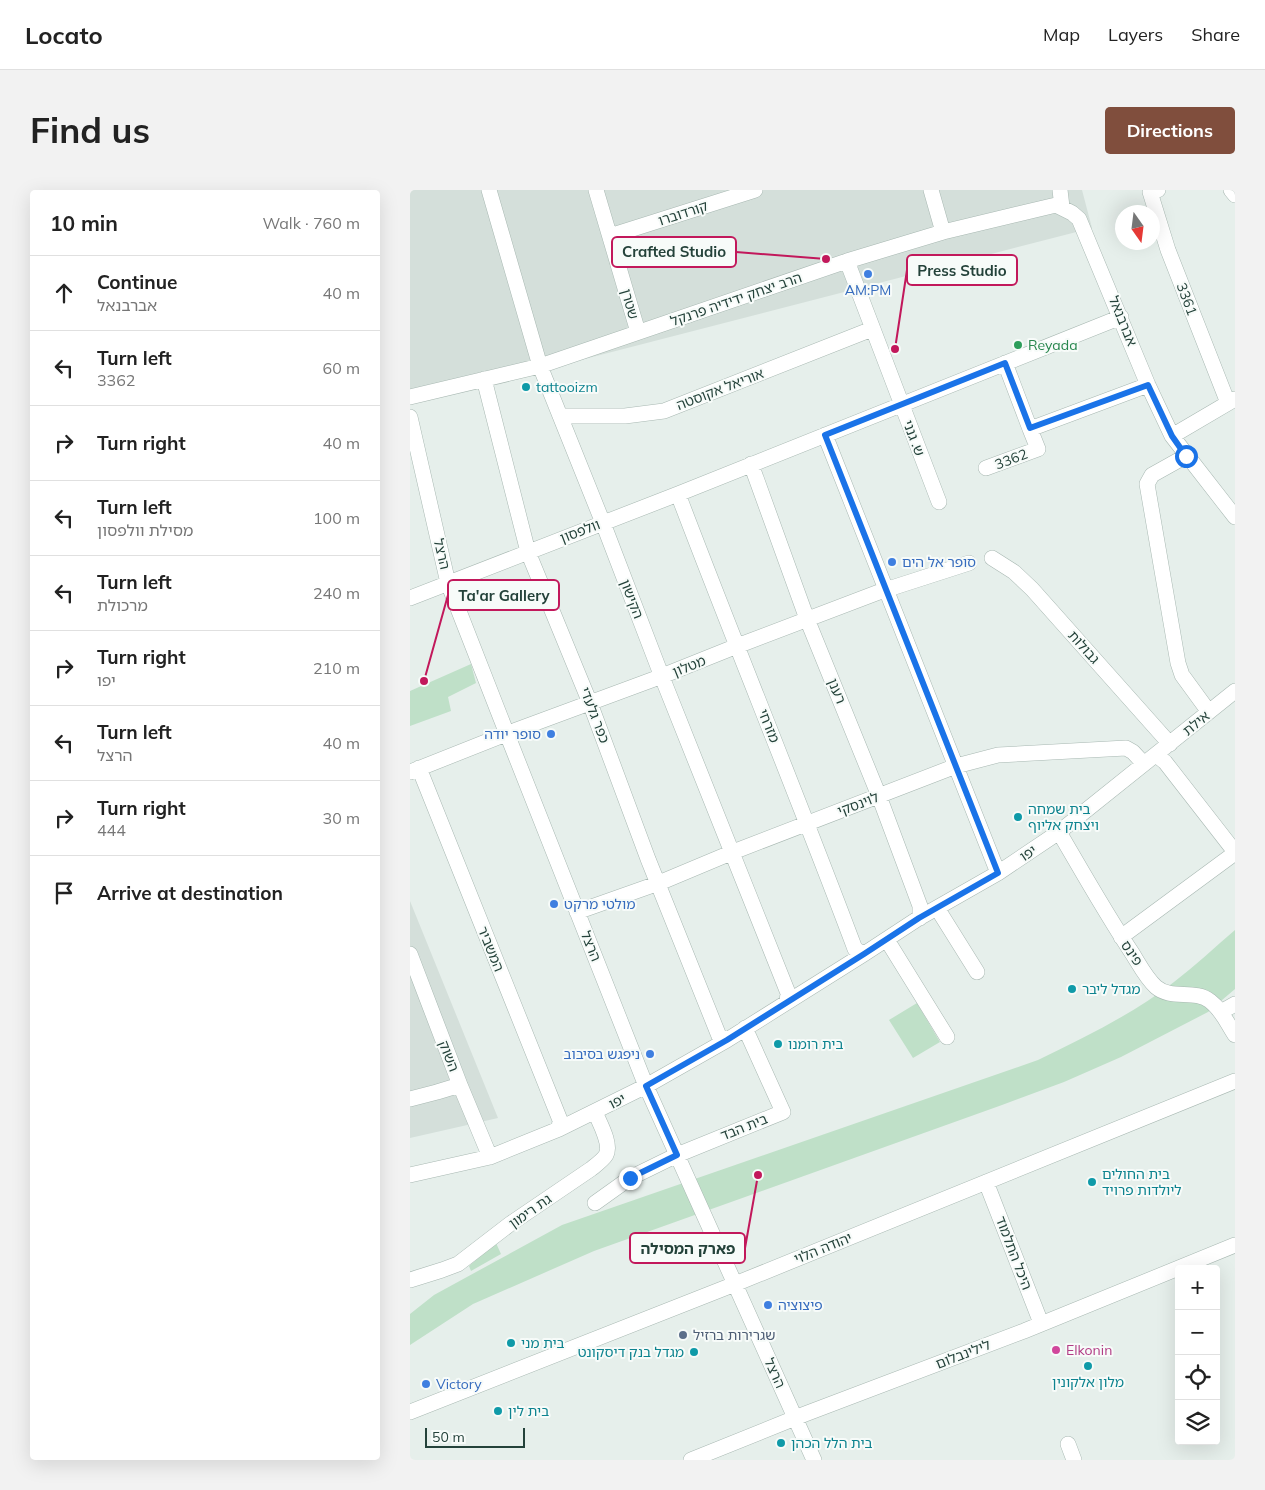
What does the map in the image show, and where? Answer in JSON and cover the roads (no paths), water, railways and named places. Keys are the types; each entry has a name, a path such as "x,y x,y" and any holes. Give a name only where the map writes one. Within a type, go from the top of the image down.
{"street":[{"name":"הקישון","path":"488,190 540,366 788,993 787,1002"},
{"name":"שטרן","path":"596,190 638,332"},
{"name":"קורדוברו","path":"610,236 756,190"},
{"path":"931,190 943,232"},
{"path":"1060,190 1062,207"},
{"path":"1231,190 1235,196"},
{"name":"3361","path":"1154,191 1168,250 1232,401"},
{"name":"הרב יצחק ידידיה פרנקל","path":"410,396 540,366 847,261 943,232 1049,206 1056,205 1062,207"},
{"name":"אברבנאל","path":"1062,207 1079,219 1148,385 1172,436 1235,517"},
{"name":"ש. גנני","path":"847,261 939,502"},
{"name":"וולפסון","path":"410,598 678,494 1121,317"},
{"name":"אוריאל אקוסטה","path":"560,416 625,416 664,410 872,329"},
{"path":"1005,363 1030,428"},
{"name":"כפר גלעדי","path":"484,380 528,552 590,702 707,1010 718,1036 727,1040"},
{"name":"3362","path":"986,468 1038,449 1030,428 1148,385"},
{"path":"1172,436 1232,401"},
{"name":"הרצל","path":"410,416 448,583 646,1086 814,1460"},
{"path":"825,435 998,873"},
{"path":"1186,456 1152,474 1147,484 1178,663 1182,675 1209,712"},
{"name":"רענן","path":"750,464 808,619 879,796 920,906 920,918"},
{"name":"מזרחי","path":"678,494 856,949 864,954"},
{"name":"גבולות","path":"992,558 1014,572 1032,588 1170,744"},
{"name":"מטלון","path":"414,770 590,702 662,677 886,589 968,562"},
{"name":"אילת","path":"1150,760 1235,691"},
{"name":"לוינסקי","path":"577,912 659,884 733,852 956,766 998,755 1126,748 1150,760 1165,762 1233,844"},
{"name":"יפו","path":"410,1175 490,1157 559,1129 646,1086 727,1040 920,918 998,873 1059,832 1150,760"},
{"name":"המשביר","path":"414,770 560,1120 559,1129"},
{"name":"פינס","path":"1059,832 1121,937 1150,980 1158,989 1171,993 1205,997 1221,1012 1235,1035"},
{"path":"1121,937 1233,844"},
{"path":"937,908 977,972"},
{"path":"887,940 947,1037"},
{"name":"השוק","path":"410,954 490,1157"},
{"path":"1221,1012 1235,1004"},
{"name":"בית הבד","path":"677,1155 783,1112 745,1028"},
{"name":"יהודה הלוי","path":"410,1412 735,1284 1235,1081"},
{"path":"410,1099 460,1084"},
{"name":"גת רימון","path":"410,1280 458,1264 510,1224 600,1161 607,1154 608,1145 595,1112"},
{"path":"595,1203 630,1178 677,1155"},
{"name":"היכל התלמוד","path":"986,1182 1041,1323"},
{"name":"לילינבלום","path":"691,1460 1235,1245"},
{"path":"1068,1444 1074,1460"}],"place":[{"name":"Crafted Studio","path":"826,259"},
{"name":"AM:PM","path":"868,274"},
{"name":"Reyada","path":"1018,345"},
{"name":"Press Studio","path":"895,349"},
{"name":"tattooizm","path":"526,387"},
{"name":"סופר אל הים","path":"892,562"},
{"name":"Ta'ar Gallery","path":"424,681"},
{"name":"סופר יודה","path":"551,734"},
{"name":"בית שמחה ויצחק אליוף","path":"1018,817"},
{"name":"מולטי מרקט","path":"554,904"},
{"name":"מגדל ליבר","path":"1072,989"},
{"name":"בית רומנו","path":"778,1044"},
{"name":"ניפגש בסיבוב","path":"650,1054"},
{"name":"פארק המסילה","path":"758,1175"},
{"name":"בית החולים ליולדות פרויד","path":"1092,1182"},
{"name":"פיצוציה","path":"768,1305"},
{"name":"שגרירות ברזיל","path":"683,1335"},
{"name":"בית מני","path":"511,1343"},
{"name":"Elkonin","path":"1056,1350"},
{"name":"מגדל בנק דיסקונט","path":"694,1352"},
{"name":"מלון אלקונין","path":"1088,1366"},
{"name":"Victory","path":"426,1384"},
{"name":"בית לין","path":"498,1411"},
{"name":"בית הלל הכהן","path":"781,1443"}]}
